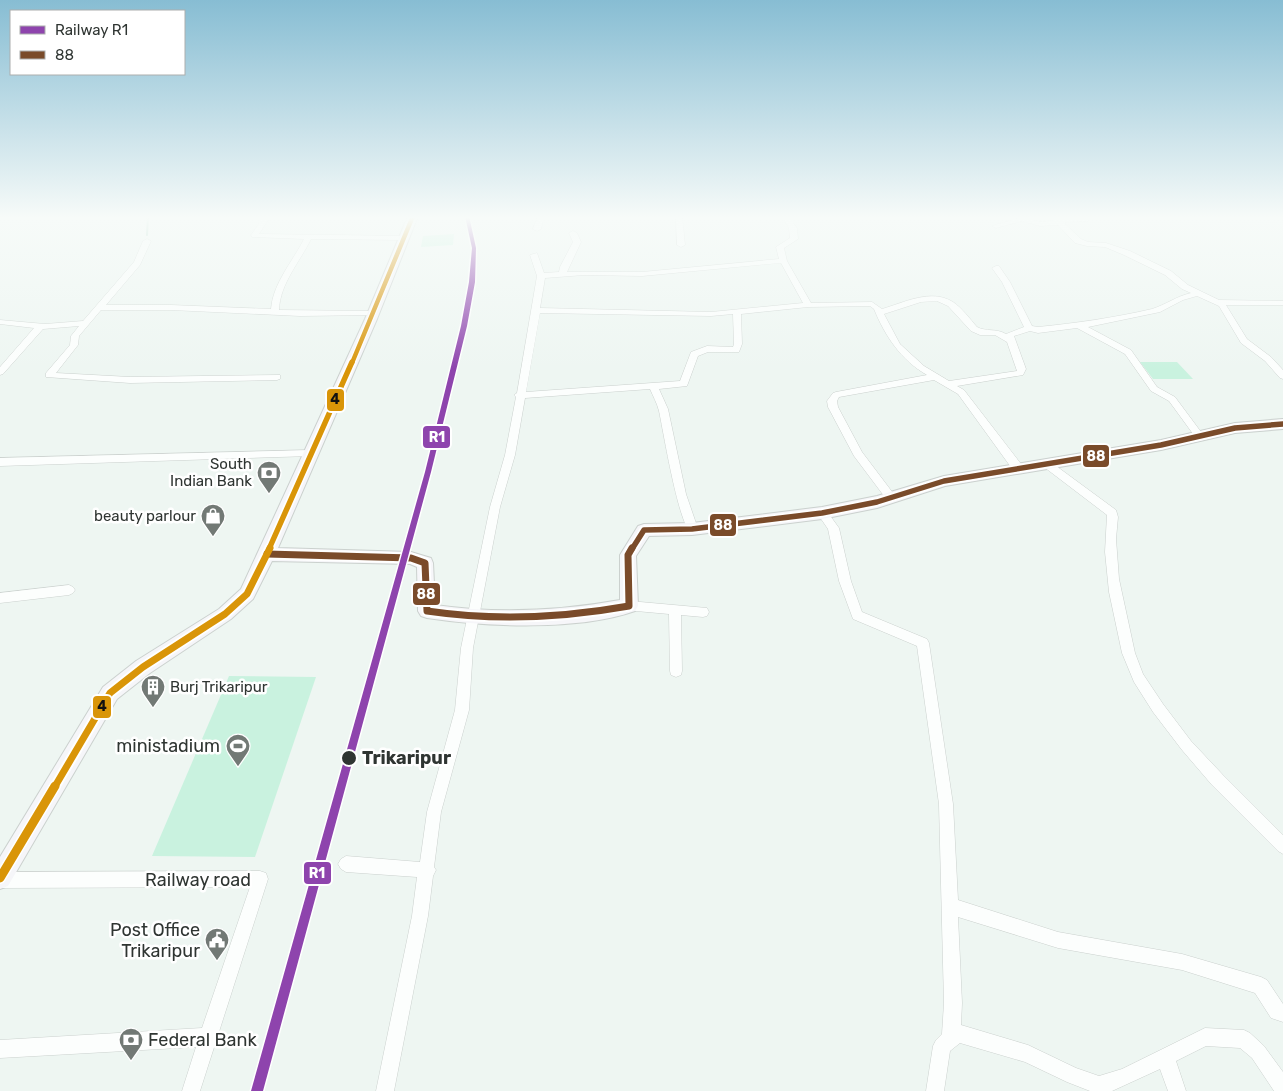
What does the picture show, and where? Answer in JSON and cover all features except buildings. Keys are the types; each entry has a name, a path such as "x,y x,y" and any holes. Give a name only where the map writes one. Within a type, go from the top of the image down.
{"main road":[{"path":"0,879 110,693 143,667 240,602 246,594 267,554 394,267"},
{"path":"267,554 411,558 425,564 427,612 474,617 591,614 629,606 628,555 644,530 692,529 822,513 892,497 944,481 1161,445 1235,428 1283,424"}],"street":[{"path":"134,267 75,336 74,345 50,375 130,380 277,377"},
{"path":"275,312 274,304 278,293 292,267"},
{"path":"385,1091 428,870 434,812 462,710 467,648 495,507 510,454 519,395 528,359 530,332 536,310 541,276 538,267"},
{"path":"563,274 564,267"},
{"path":"541,276 563,274 642,274 719,267"},
{"path":"786,267 808,304"},
{"path":"1155,267 1168,273 1185,287 1217,302 1227,311 1244,341 1268,359 1283,376"},
{"path":"996,268 1006,280 1018,310 1030,328"},
{"path":"948,384 1020,373 1022,368 1020,361 1009,335 1015,332 1030,328 1038,330 1081,326 1156,310 1180,298 1198,293"},
{"path":"879,313 920,300 938,298 951,304 974,329 980,332 997,332 1010,340"},
{"path":"1217,302 1283,304"},
{"path":"536,310 711,314 808,304 872,304 896,344 909,359 934,377 961,392 1017,468"},
{"path":"99,308 192,307 275,312 373,313"},
{"path":"519,395 684,384 694,354 707,349 736,350 738,344 737,312"},
{"path":"0,322 41,326 86,323"},
{"path":"0,372 41,326"},
{"path":"1081,326 1128,352 1154,389 1172,399 1199,436"},
{"path":"892,497 858,454 833,407 832,401 836,395 934,377"},
{"path":"653,386 663,409 681,494 692,529"},
{"path":"0,462 311,453"},
{"path":"1048,464 1112,513 1114,521 1110,538 1114,581 1126,646 1140,683 1170,726 1203,767 1283,846"},
{"path":"822,513 833,528 845,581 857,616 923,643 946,804 953,985 951,1039"},
{"path":"0,598 69,590"},
{"path":"629,606 703,612"},
{"path":"676,610 676,671"},
{"path":"346,864 428,870"},
{"name":"Railway road","path":"0,879 260,879 208,1037"},
{"path":"950,906 1058,940 1182,962 1261,986 1277,1012 1283,1013"},
{"path":"935,1091 942,1046 958,1033 1028,1054 1073,1076 1099,1085 1114,1082 1206,1037 1244,1039 1258,1052 1283,1088"},
{"path":"0,1049 208,1037 191,1091"},
{"path":"1165,1057 1177,1091"}],"green space":[{"path":"1140,362 1177,362 1193,379 1153,379"},
{"name":"ministadium","path":"229,676 316,677 255,857 152,856"}],"rail line":[{"name":"R1","path":"257,1091 428,472 464,326 473,267"}],"transit line":[{"name":"4","path":"0,878 110,693 143,667 225,614 247,594 267,554 392,267"},
{"name":"88","path":"267,554 411,558 425,563 427,611 502,618 580,614 629,606 628,555 644,530 692,529 822,513 877,502 944,481 1161,445 1235,428 1283,424"}],"place":[{"name":"South Indian Bank","path":"269,494"},
{"name":"beauty parlour","path":"213,537"},
{"name":"Burj Trikaripur","path":"153,708"},
{"name":"Trikaripur","path":"349,758"},
{"name":"ministadium","path":"238,767"},
{"name":"Post Office Trikaripur","path":"217,961"},
{"name":"Federal Bank","path":"131,1061"}]}
